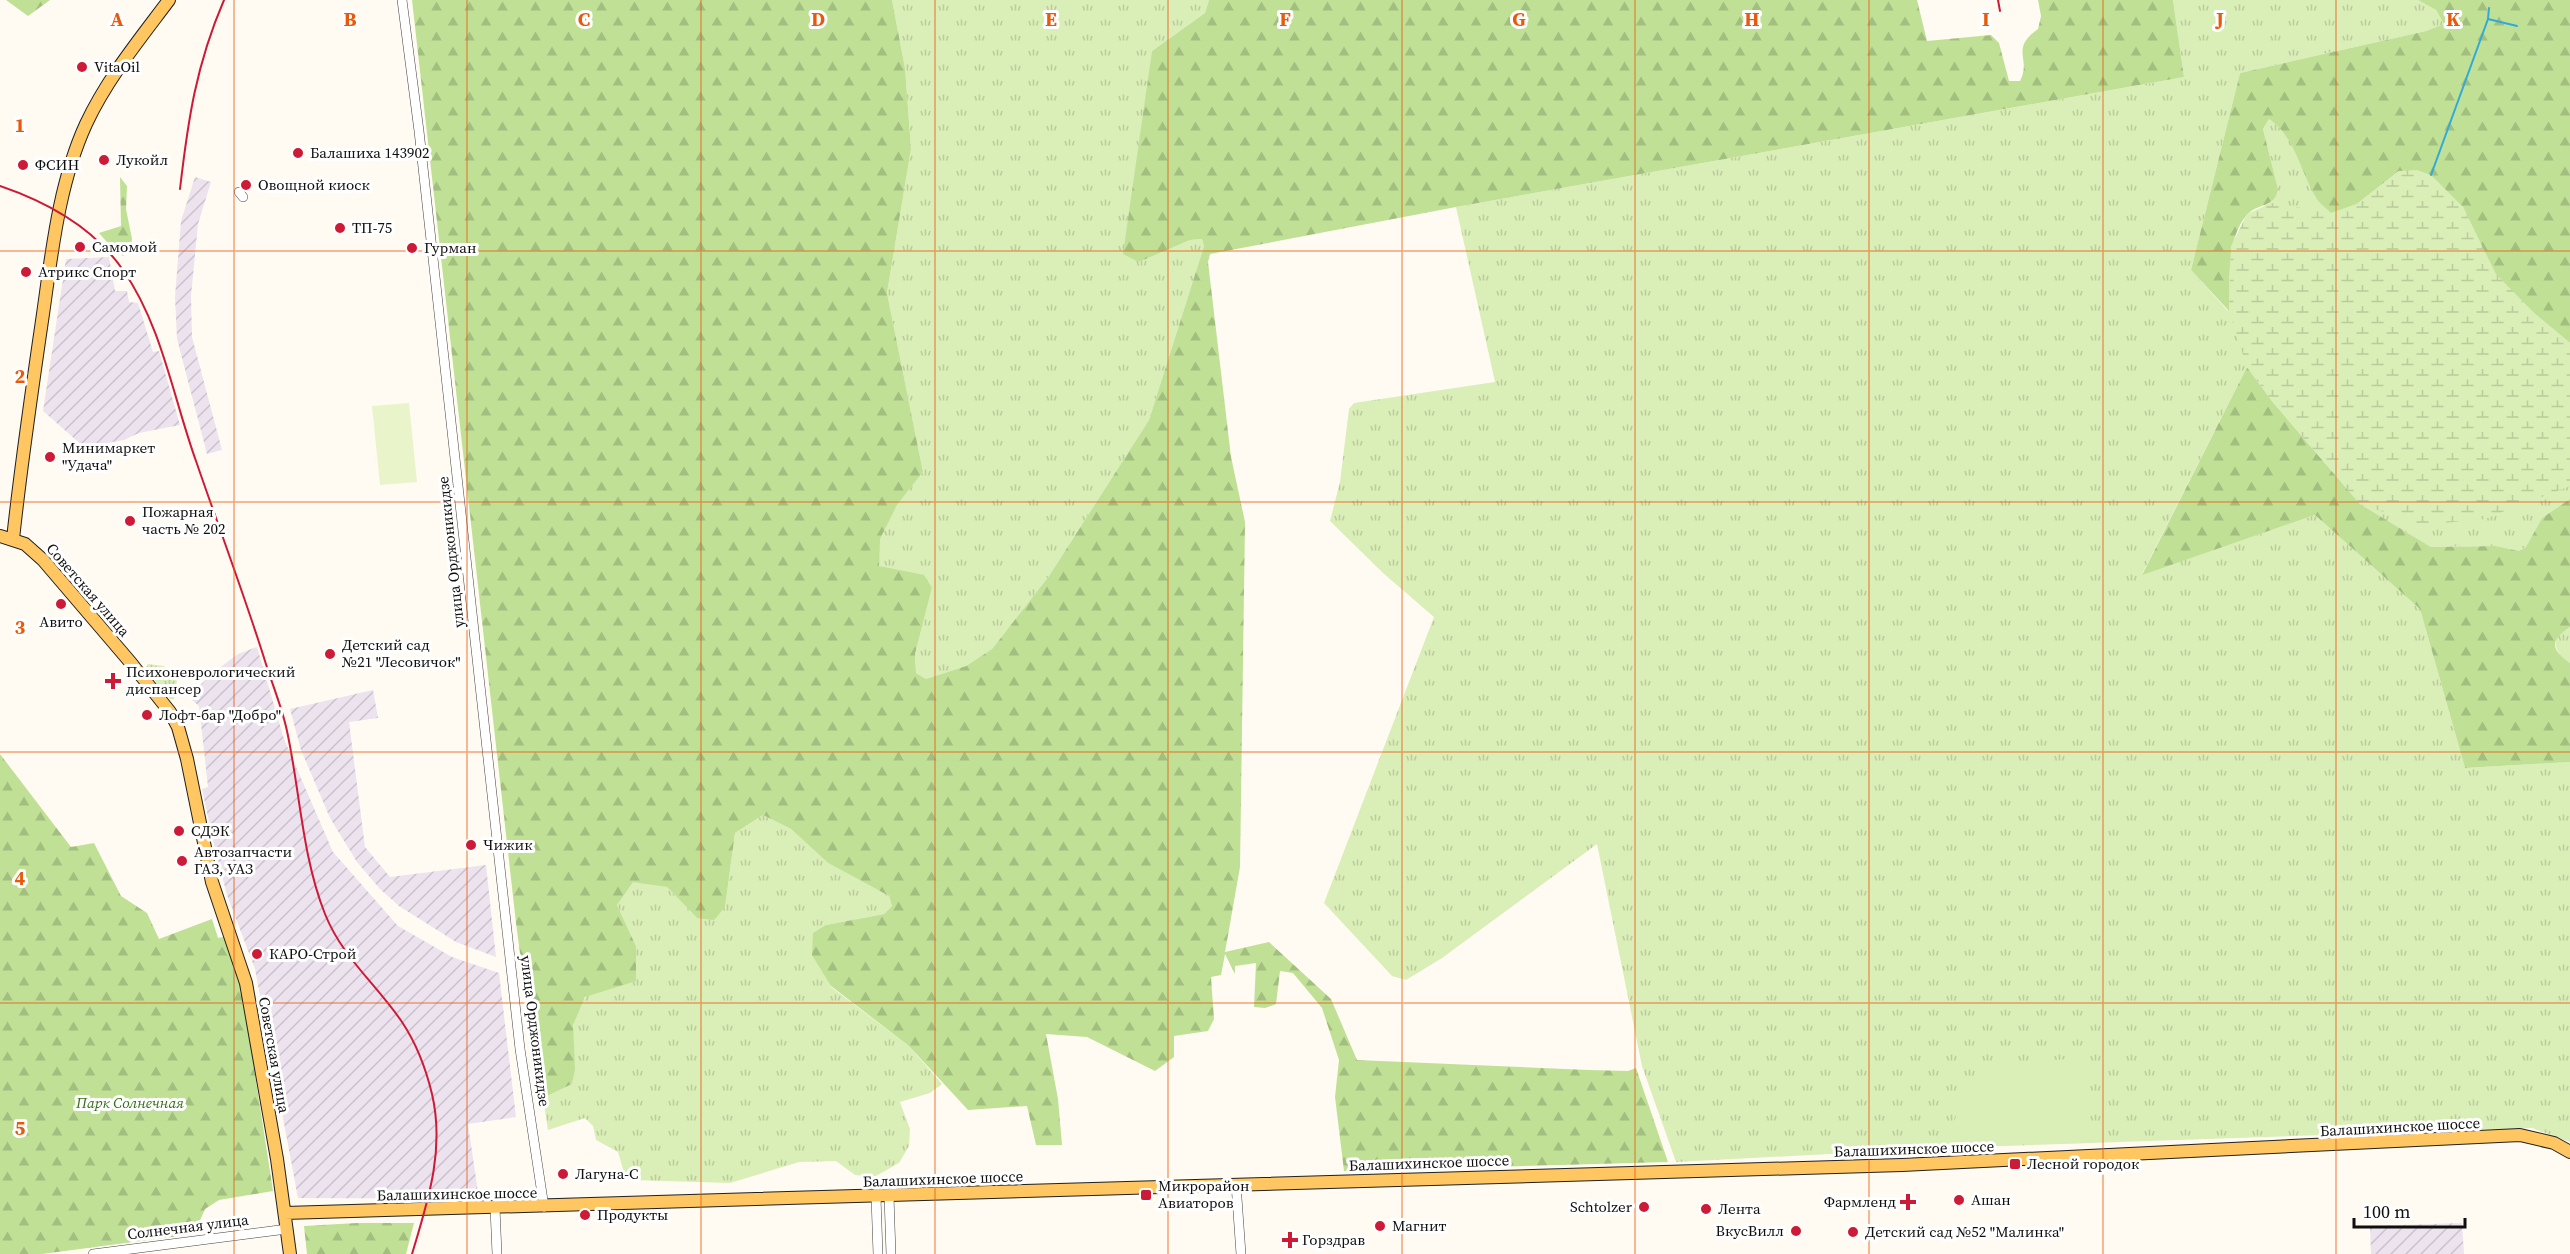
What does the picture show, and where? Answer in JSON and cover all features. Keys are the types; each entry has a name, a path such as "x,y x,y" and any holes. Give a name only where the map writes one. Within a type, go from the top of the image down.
{"main road":[{"path":"0,536 14,539 23,450 49,271 69,172 86,124 106,87 169,0"},
{"name":"Советская улица","path":"14,539 29,546 43,560 170,711 178,727 187,759 212,882 246,982 290,1254"},
{"name":"Балашихинское шоссе","path":"285,1213 1925,1164 2520,1135 2554,1143 2570,1152"}],"street":[{"name":"улица Орджоникидзе","path":"402,0 419,131 520,1049 544,1207"},
{"path":"1236,1184 1241,1254"},
{"path":"889,1196 891,1254"},
{"path":"876,1197 878,1254"},
{"path":"495,1208 497,1254"},
{"name":"Солнечная улица","path":"93,1254 287,1229"}],"shaded area":[{"path":"195,177 211,182 198,224 191,296 192,337 222,450 207,454 177,339 175,297 181,221"},
{"path":"109,257 115,291 127,291 129,302 138,303 153,352 159,351 180,425 139,433 124,440 84,447 43,411 66,259"},
{"path":"257,647 284,739 333,852 398,926 452,957 499,973 516,1117 468,1124 479,1199 298,1198 255,969 227,895 202,789 208,787 199,706 192,700 201,684 222,666 238,654"},
{"path":"373,690 378,718 349,722 365,847 390,877 486,865 496,957 456,942 399,906 380,889 357,862 330,818 301,750 290,709"},
{"path":"2462,1223 2464,1254 2371,1254 2370,1226"}],"green space":[{"path":"6,0 50,0 28,16"},
{"path":"412,0 892,0 905,68 911,149 887,293 923,472 897,505 880,539 879,566 924,575 932,588 915,654 916,673 926,679 966,666 992,649 1049,576 1149,420 1204,246 1202,239 1190,240 1139,262 1123,254 1152,51 1205,13 1209,0 1917,0 1927,41 1991,35 1999,43 2009,81 2020,81 2024,66 2023,49 2029,36 2038,29 2041,16 2038,0 2173,0 2184,77 1456,207 1210,254 1208,262 1231,457 1245,522 1240,867 1225,952 1269,942 1331,999 1357,1060 1589,1070 1628,1071 1636,1068 1668,1162 1344,1171 1335,1097 1339,1060 1322,1008 1293,973 1280,971 1276,1004 1265,1008 1254,1007 1256,963 1235,966 1235,974 1225,954 1221,975 1211,977 1214,1019 1208,1031 1174,1036 1174,1057 1155,1071 1087,1037 1046,1034 1058,1099 1062,1145 1036,1145 1027,1106 968,1110 909,1046 831,986 812,955 813,933 826,925 884,914 892,906 889,896 828,863 791,829 763,815 735,833 725,907 714,920 697,918 667,887 633,882 617,905 636,946 636,981 585,997 573,1025 575,1069 572,1084 543,1098 538,1089 516,923"},
{"path":"892,0 1209,0 1205,13 1152,51 1139,262 1190,240 1202,239 1204,246 1149,420 1049,576 992,649 966,666 926,679 916,673 915,654 932,588 879,566 879,539 897,505 923,472 887,293 911,149 905,68"},
{"path":"2173,0 2418,0 2436,10 2444,24 2426,31 2240,73 2191,270 2228,311 2231,246 2278,189 2263,129 2269,119 2278,126 2292,144 2316,198 2357,204 2463,207 2496,274 2534,313 2570,343 2570,499 2542,518 2526,547 2519,551 2496,546 2431,547 2360,504 2247,367 2142,574 2315,515 2420,609 2465,768 2570,762 2570,1142 2532,1128 1942,1148 1676,1162 1642,1066 1597,844 1442,958 1406,980 1392,976 1324,903 1434,617 1383,573 1330,521 1340,482 1349,409 1354,403 1495,382 1456,207 2184,77"},
{"path":"2418,0 2570,0 2570,343 2534,313 2495,274 2463,207 2399,171 2357,204 2331,213 2315,196 2291,144 2278,126 2269,119 2263,129 2278,189 2270,202 2247,215 2235,236 2230,261 2229,311 2191,270 2240,73 2426,31 2444,24 2436,10"},
{"path":"2417,170 2431,175 2463,207 2496,274 2534,313 2570,343 2570,486 2485,519 2423,525 2360,504 2272,401 2247,367 2229,311 2231,246 2247,214 2271,203 2331,213 2357,204 2399,171"},
{"path":"120,177 127,186 126,209 132,239 130,250 123,256 114,250 99,233 121,226"},
{"path":"2247,367 2272,401 2360,504 2431,547 2496,546 2519,551 2526,547 2542,518 2570,499 2570,627 2559,636 2555,645 2563,658 2570,663 2570,762 2465,768 2420,609 2315,515 2142,575"},
{"path":"409,403 417,482 380,485 372,406"},
{"path":"2570,627 2570,663 2560,655 2556,645 2557,636"},
{"path":"148,664 164,666 177,681 174,699 170,699 145,669"},
{"name":"Парк Солнечная","path":"0,754 71,847 94,843 121,896 147,913 159,939 212,919 218,938 227,936 242,990 273,1191 219,1200 205,1209 194,1234 42,1254 0,1254"},
{"path":"763,815 791,829 828,863 889,896 892,906 884,914 826,925 831,987 909,1046 942,1084 930,1093 900,1102 910,1129 909,1146 899,1163 874,1177 855,1175 836,1161 799,1162 730,1183 633,1180 624,1173 618,1152 596,1140 593,1126 585,1118 548,1130 543,1098 572,1084 575,1016 598,983 636,946 617,905 633,881 667,887 697,918 725,907 735,833"},
{"path":"2085,1058 2087,1110 2092,1143 1960,1144 1942,1148 1977,1069 2022,1062"},
{"path":"414,1223 406,1254 307,1254 304,1226"}],"waterway":[{"path":"2489,8 2488,19 2517,26"},
{"path":"2431,175 2488,19"}],"railway":[{"path":"180,189 194,93 206,47 224,0"},
{"path":"1998,0 2000,11"},
{"path":"0,186 52,209 84,229 98,241 123,270 148,314 282,713 306,846 325,914 341,944 407,1030 420,1056 430,1085 436,1115 436,1155 429,1195 412,1254"}],"place":[{"name":"VitaOil","path":"82,67"},
{"name":"Балашиха 143902","path":"298,153"},
{"name":"Лукойл","path":"104,160"},
{"name":"ФСИН","path":"23,165"},
{"name":"Овощной киоск","path":"246,185"},
{"name":"ТП-75","path":"340,228"},
{"name":"Самомой","path":"80,247"},
{"name":"Гурман","path":"412,248"},
{"name":"Атрикс Спорт","path":"26,272"},
{"name":"Минимаркет \"Удача\"","path":"50,457"},
{"name":"Пожарная часть № 202","path":"130,521"},
{"name":"Авито","path":"61,604"},
{"name":"Детский сад №21 \"Лесовичок\"","path":"330,654"},
{"name":"Психоневрологический диспансер","path":"113,681"},
{"name":"Лофт-бар \"Добро\"","path":"147,715"},
{"name":"СДЭК","path":"179,831"},
{"name":"Чижик","path":"471,845"},
{"name":"Автозапчасти ГАЗ, УАЗ","path":"182,861"},
{"name":"КАРО-Строй","path":"257,954"},
{"name":"Лесной городок","path":"2015,1164"},
{"name":"Лагуна-С","path":"563,1174"},
{"name":"Микрорайон Авиаторов","path":"1146,1195"},
{"name":"Ашан","path":"1959,1200"},
{"name":"Фармленд","path":"1908,1202"},
{"name":"Schtolzer","path":"1644,1207"},
{"name":"Лента","path":"1706,1209"},
{"name":"Продукты","path":"585,1215"},
{"name":"Магнит","path":"1380,1226"},
{"name":"ВкусВилл","path":"1796,1231"},
{"name":"Детский сад №52 \"Малинка\"","path":"1853,1232"},
{"name":"Горздрав","path":"1290,1240"}]}
